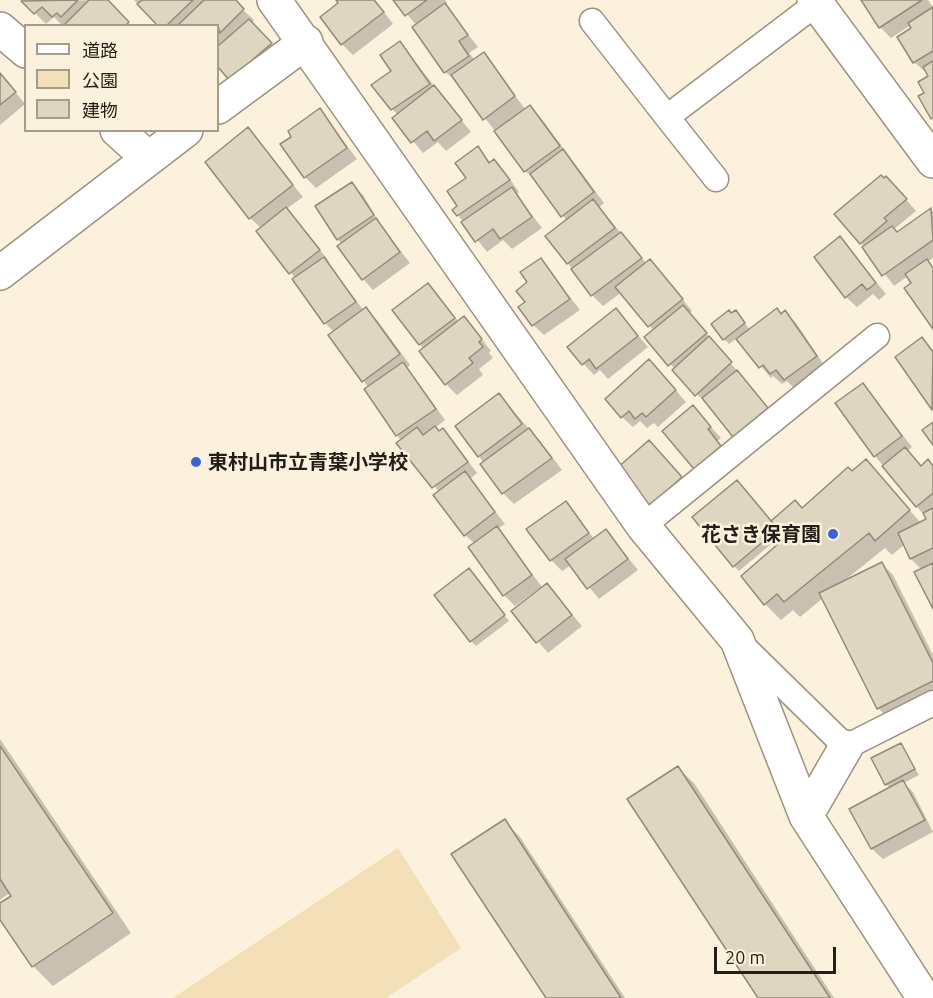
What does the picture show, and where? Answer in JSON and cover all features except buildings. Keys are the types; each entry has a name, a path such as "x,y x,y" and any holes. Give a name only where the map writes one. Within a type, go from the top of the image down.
{"street":[{"path":"274,0 306,42 643,526 737,640 806,816 924,998"},
{"path":"818,1 933,161"},
{"path":"0,29 24,49"},
{"path":"219,106 306,42"},
{"path":"119,132 148,158"},
{"path":"0,273 183,132"},
{"path":"806,816 846,747"}],"lane":[{"path":"668,117 818,1"},
{"path":"592,21 716,179"},
{"path":"643,526 877,336"},
{"path":"737,640 846,747 933,703"}],"green space":[{"path":"398,848 461,948 386,998 173,998"}],"place":[{"name":"東村山市立青葉小学校","path":"196,462"},
{"name":"花さき保育園","path":"833,534"}]}
